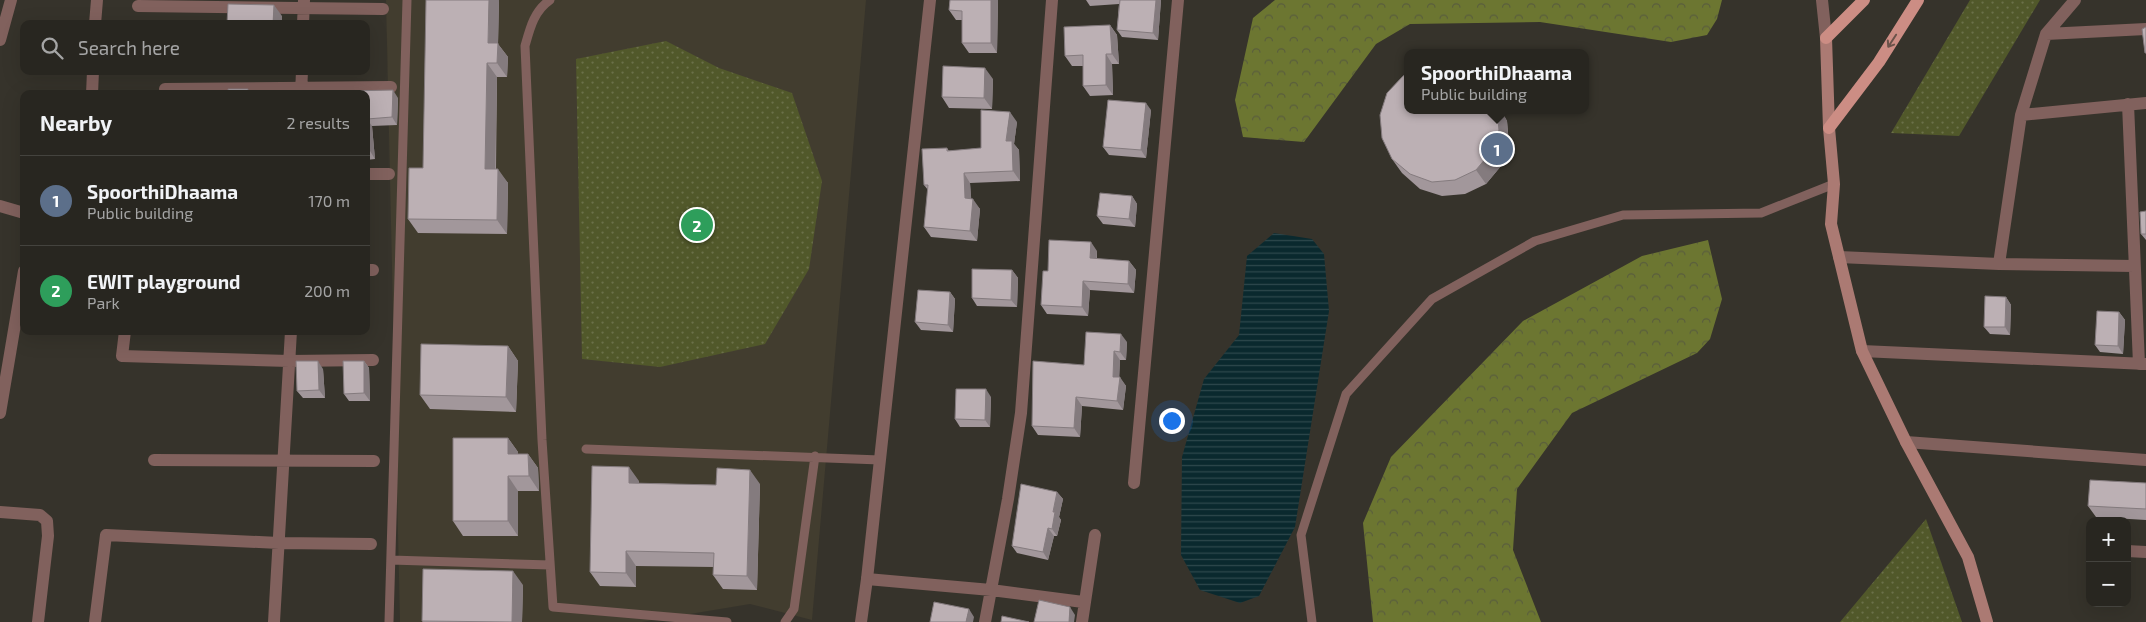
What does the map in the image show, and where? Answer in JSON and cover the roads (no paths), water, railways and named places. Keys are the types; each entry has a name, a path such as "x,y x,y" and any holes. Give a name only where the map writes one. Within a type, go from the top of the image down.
{"main road":[{"path":"1864,0 1826,38 1829,128 1834,184 1831,224 1862,351 1906,442 1968,557 1987,622"},
{"path":"1829,128 1879,62 1918,0"}],"street":[{"path":"0,40 12,0"},
{"path":"95,20 96,0"},
{"path":"861,622 930,0"},
{"path":"985,622 1021,413 1052,0"},
{"path":"1134,482 1178,0"},
{"path":"1822,0 1826,38"},
{"path":"1999,264 2021,115 2046,34 2075,0"},
{"path":"138,6 304,3 383,9"},
{"path":"303,20 304,3"},
{"path":"2046,34 2146,29"},
{"path":"92,90 93,75"},
{"path":"301,90 302,75"},
{"path":"324,90 391,87"},
{"path":"165,89 233,90"},
{"path":"2021,115 2146,103"},
{"path":"1862,351 2143,364 2134,266 2128,104"},
{"path":"370,174 389,174"},
{"path":"0,206 20,212"},
{"path":"1839,257 1999,264 2134,266"},
{"path":"0,413 20,295"},
{"path":"125,335 122,356 289,361 372,360"},
{"path":"274,622 291,335"},
{"path":"1906,442 2146,460"},
{"path":"154,460 374,461"},
{"path":"0,512 40,515 46,521 48,536 38,622"},
{"path":"95,622 106,535 279,543 371,544"},
{"path":"1082,622 1083,602 1095,535"},
{"path":"2131,551 2146,552"},
{"path":"867,579 991,590 1083,602"}],"lane":[{"path":"389,622 407,0"},
{"path":"550,0 544,4 532,21 524,46 541,430 553,607 727,622"},
{"path":"1312,622 1301,535 1346,394 1432,299 1535,241 1623,215 1761,213 1834,184"},
{"path":"586,449 815,456 880,460"},
{"path":"785,622 794,609 815,456"},
{"path":"391,560 550,565"}],"water":[{"path":"1274,233 1312,239 1324,254 1329,311 1295,527 1259,596 1240,603 1200,590 1181,555 1182,457 1204,379 1239,335 1247,256"}],"place":[{"name":"SpoorthiDhaama","path":"1497,149"},
{"name":"EWIT playground","path":"697,225"}]}
